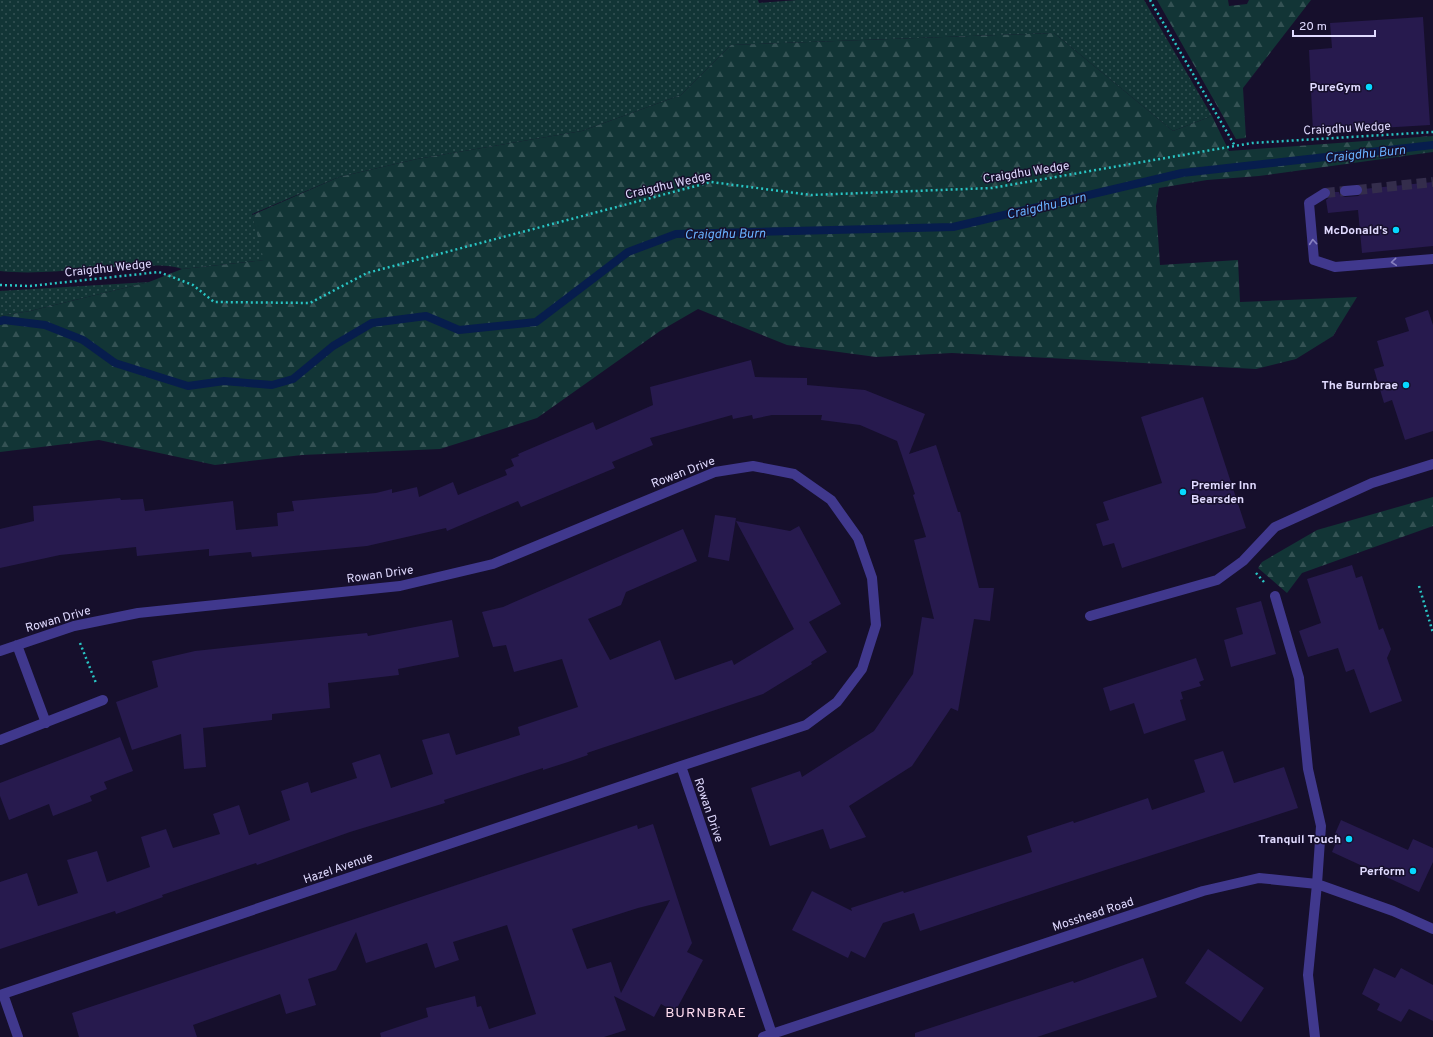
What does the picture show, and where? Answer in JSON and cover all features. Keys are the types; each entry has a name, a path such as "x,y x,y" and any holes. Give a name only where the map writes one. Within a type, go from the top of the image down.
{"street":[{"path":"1345,191 1357,190"},
{"path":"1326,193 1309,203 1314,260 1335,267 1433,259"},
{"path":"1090,616 1217,580 1243,560 1275,527 1372,483 1433,464"},
{"name":"Rowan Drive","path":"0,651 74,626 138,613 400,586 494,564 715,472 753,466 794,474 831,500 858,538 872,578 876,625 862,669 837,702 806,725 681,766 768,1035"},
{"path":"1275,596 1299,678 1308,768 1321,826 1308,975 1315,1037"},
{"path":"17,645 46,723"},
{"path":"0,740 102,700"},
{"name":"Hazel Avenue","path":"2,994 681,766"},
{"name":"Mosshead Road","path":"768,1035 1203,891 1259,878 1317,884 1393,911 1433,929"},
{"path":"2,994 18,1037"}],"path":[{"path":"1150,0 1235,146"},
{"name":"Craigdhu Wedge","path":"0,285 30,286 159,272 193,285 214,302 310,303 366,273 556,221 711,182 811,195 992,188 1252,143 1433,132"},
{"path":"1419,586 1433,633"},
{"path":"74,626 102,700"}],"green space":[{"path":"0,0 758,0 759,3 797,0 1144,0 1212,116 1173,131 1054,33 731,45 681,95 582,131 417,159 339,177 252,214 265,260 182,269 171,266 121,266 52,272 0,271"},
{"path":"1157,0 1228,0 1229,6 1247,4 1249,0 1311,0 1243,88 1246,138 1236,139"},
{"path":"1054,33 1173,131 1212,116 1229,151 1433,136 1433,152 1259,176 1207,180 1159,188 1156,206 1160,265 1238,260 1240,302 1357,297 1333,336 1296,359 1256,369 952,353 876,357 787,345 698,309 660,331 537,418 440,449 302,455 215,465 99,440 0,452 0,316 30,311 149,282 182,269 264,260 252,215 339,177 417,159 582,131 681,95 731,45"},
{"path":"149,282 30,311 0,316 0,291"},
{"path":"1433,497 1433,526 1302,573 1287,593 1258,568 1262,562 1317,530"}],"building":[{"name":"PureGym","path":"1423,17 1430,125 1313,132 1309,50 1332,48 1330,23"},
{"name":"McDonald's","path":"1433,182 1433,246 1362,253 1358,210 1328,213 1326,200 1331,196 1331,192 1339,192 1340,195 1345,197 1358,196 1363,193 1363,189"},
{"name":"The Burnbrae","path":"1428,310 1433,325 1433,431 1405,440 1392,400 1384,403 1374,369 1384,366 1377,341 1409,331 1405,318"},
{"path":"751,360 755,377 807,378 807,385 865,390 925,414 909,454 936,445 958,512 960,512 979,588 994,588 990,621 974,619 958,711 951,708 912,766 849,806 866,837 830,849 823,829 770,846 751,788 800,771 802,777 874,731 913,674 922,617 934,619 914,540 926,537 913,495 915,494 897,441 860,425 821,420 822,415 772,415 753,419 752,415 733,419 732,415 650,438 653,445 612,462 615,468 521,507 518,501 447,531 446,528 367,546 252,557 251,552 209,556 209,549 137,556 136,547 60,555 0,568 0,529 34,521 33,506 120,498 121,500 143,499 145,511 233,501 236,530 278,526 277,513 294,511 292,501 376,493 392,489 392,493 417,487 419,497 453,482 458,495 507,475 505,470 514,466 511,459 519,456 518,454 593,422 596,430 653,405 650,387"},
{"name":"Premier Inn Bearsden","path":"1203,397 1246,528 1122,568 1114,543 1103,546 1096,524 1109,520 1103,502 1162,483 1141,417"},
{"path":"715,515 736,518 729,561 708,557"},
{"path":"736,521 790,531 799,526 841,604 809,622 827,652 811,662 812,664 763,694 587,753 588,755 568,762 543,770 543,768 444,800 445,803 350,832 257,865 256,863 162,895 163,897 116,914 115,911 0,949 0,882 27,873 38,906 78,893 67,860 97,851 107,882 150,867 141,837 166,829 173,848 220,834 213,814 239,805 249,835 290,820 281,791 308,782 311,793 357,778 352,763 380,754 391,788 433,774 422,740 449,733 456,755 520,735 518,727 578,707 562,659 514,672 506,645 493,647 482,612 503,607 683,529 697,561 626,592 621,605 588,619 610,660 660,640 675,680 732,660 734,665 794,629"},
{"path":"1352,565 1356,578 1362,576 1379,630 1383,628 1391,649 1387,658 1402,701 1370,713 1354,669 1346,672 1338,648 1308,657 1299,631 1321,623 1307,579"},
{"path":"1261,601 1276,654 1231,667 1224,640 1243,634 1236,608"},
{"path":"452,620 459,657 398,669 399,675 328,683 330,708 272,714 272,720 203,728 206,767 184,769 181,734 132,750 116,702 158,687 152,661 195,651 367,633 368,636"},
{"path":"1196,658 1204,680 1199,682 1201,686 1181,692 1183,699 1180,700 1186,720 1144,734 1134,703 1110,711 1103,688"},
{"path":"120,737 133,771 104,782 107,789 90,796 92,801 53,816 49,804 9,820 0,796 0,783"},
{"path":"1223,751 1234,783 1284,767 1298,808 920,931 914,913 883,923 865,958 851,951 848,958 792,930 812,891 852,911 851,908 903,891 904,893 1032,852 1027,836 1073,821 1074,823 1148,798 1152,810 1205,792 1194,760"},
{"path":"1341,820 1408,850 1413,839 1433,848 1433,862 1419,892 1332,852 1335,845 1331,843"},
{"path":"653,824 692,943 687,952 703,960 675,1012 661,1004 654,1017 614,996 626,1030 604,1037 381,1037 380,1033 428,1017 426,1008 475,996 477,1007 481,1006 489,1029 536,1014 507,925 453,942 459,960 435,968 427,943 366,963 356,932 336,970 308,979 316,1005 286,1014 280,994 193,1025 197,1037 79,1037 72,1013 637,825 638,829","holes":["670,900 621,993 611,962 587,969 572,929 638,908"]},
{"path":"1208,949 1264,988 1241,1022 1185,983"},
{"path":"1143,958 1157,997 1037,1037 915,1037 915,1033 1073,981 1074,983"},
{"path":"1374,968 1395,978 1401,968 1433,985 1433,1021 1409,1009 1401,1022 1377,1010 1380,1004 1362,994"}],"waterway":[{"name":"Craigdhu Burn","path":"0,321 4,320 45,325 83,340 115,363 188,386 224,381 272,385 293,379 333,346 372,323 426,316 459,330 536,322 628,252 676,234 953,227 1182,173 1433,145"}],"tunnel":[{"path":"1357,190 1433,182"},
{"path":"1325,193 1345,191"}],"place":[{"name":"PureGym","path":"1369,87"},
{"name":"McDonald's","path":"1396,230"},
{"name":"The Burnbrae","path":"1406,385"},
{"name":"Premier Inn Bearsden","path":"1183,492"},
{"name":"Tranquil Touch","path":"1349,839"},
{"name":"Perform","path":"1413,871"}],"district":[{"name":"BURNBRAE","path":"706,1012"}]}
